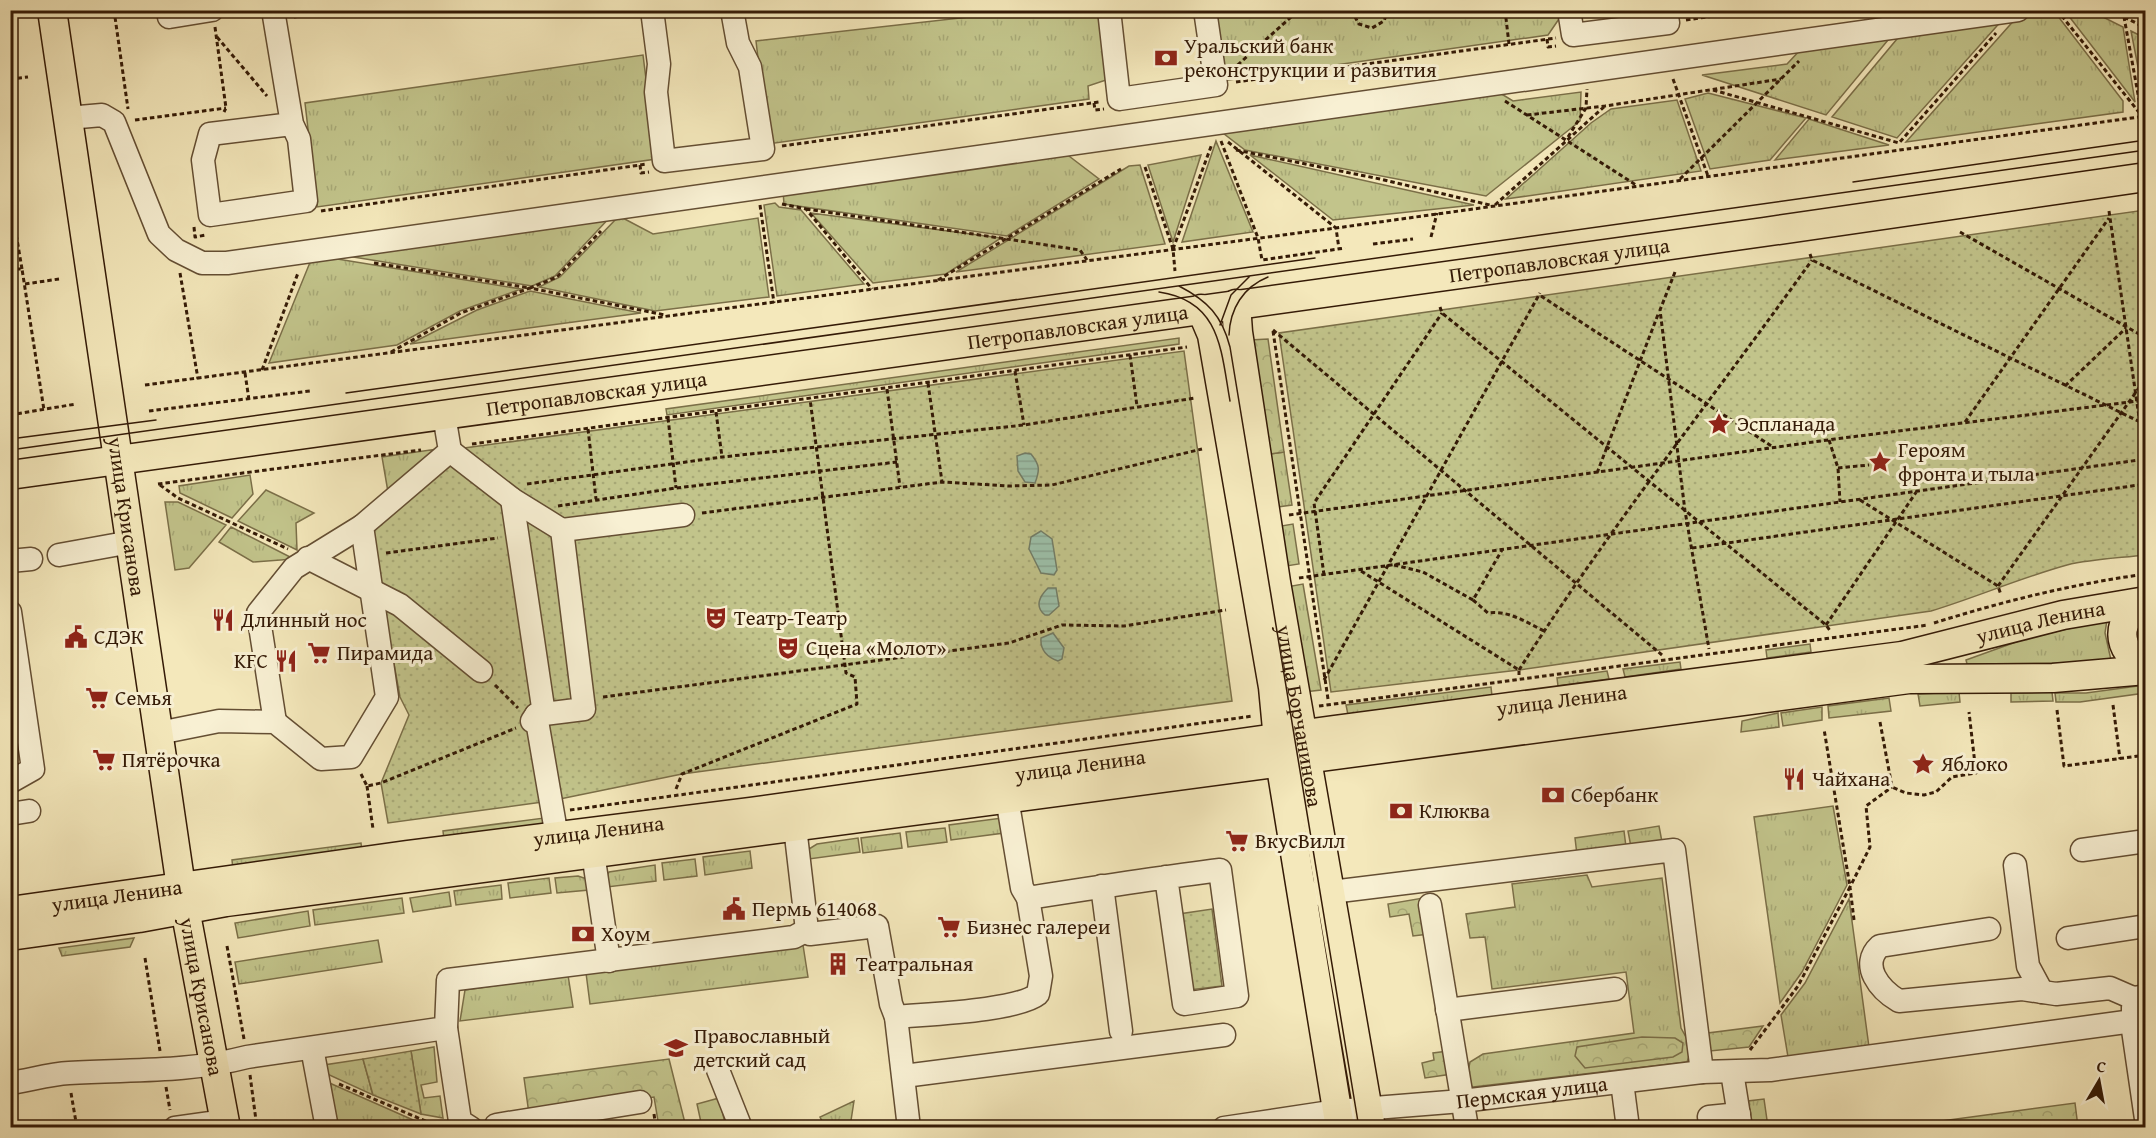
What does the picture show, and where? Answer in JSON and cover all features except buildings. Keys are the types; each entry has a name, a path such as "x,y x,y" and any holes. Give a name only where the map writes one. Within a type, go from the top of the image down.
{"main road":[{"name":"улица Крисанова","path":"52,10 183,898 226,1124"},
{"name":"Петропавловская улица","path":"10,475 1764,232 2145,177"},
{"name":"улица Борчанинова","path":"1236,304 1238,332 1276,582 1292,748 1302,896 1339,1119"},
{"name":"улица Борчанинова","path":"1201,309 1212,335 1273,687 1331,893 1370,1118"},
{"name":"улица Ленина","path":"10,911 183,898 593,853 1007,798 1292,748 1902,656 2063,615 2145,602"},
{"name":"улица Ленина","path":"2145,602 2132,610 2121,630 2124,649 2145,668"},
{"name":"улица Ленина","path":"10,936 183,898 558,824 1292,748 1909,679 2053,678 2145,668"}],"street":[{"path":"168,10 169,17 213,15"},
{"path":"651,10 659,64 656,92 664,161 763,149 750,68 738,43 732,10"},
{"path":"1109,10 1119,99 1216,85 1204,10"},
{"path":"1569,10 1573,35 1667,17"},
{"path":"68,118 102,115 122,122 159,234 176,250 202,263 227,263 758,188 1216,128 1481,86 2017,11"},
{"path":"274,15 292,124 299,139 306,201 210,215 202,160 210,134 292,124"},
{"path":"444,415 450,448"},
{"path":"450,448 519,487 562,530 584,709 537,717"},
{"path":"275,722 258,613 294,568 362,526 450,448"},
{"path":"519,487 518,535 537,717 558,824"},
{"path":"562,530 682,515"},
{"path":"159,733 219,721 275,722 321,759 351,757 387,697 362,526"},
{"path":"58,555 131,542"},
{"path":"308,558 400,605 481,671"},
{"path":"10,612 33,770 10,782"},
{"path":"896,1017 1015,1004 1031,1000 1038,994 1041,976 1028,898 1022,888 1007,798"},
{"path":"795,827 807,930 810,934 878,926 891,1004 896,1017 909,1128"},
{"path":"2082,850 2145,841"},
{"path":"1302,896 1674,850 1702,1072"},
{"path":"593,853 609,961"},
{"path":"2014,865 2028,966 2042,992"},
{"path":"1028,898 1102,886 1167,877 1220,870 1237,996 1184,1004 1167,877"},
{"path":"1102,886 1121,1031"},
{"path":"1430,905 1467,1128"},
{"path":"2068,938 2145,926"},
{"path":"1989,929 1880,946 1874,951 1872,960 1876,981 1888,995 1899,1001 2022,989 2056,994 2110,988 2139,997 2133,1021 2145,1119"},
{"path":"465,1124 446,1028 448,980 794,938 807,930"},
{"path":"1447,1010 1615,989"},
{"name":"Пермская улица","path":"1224,1128 1370,1118 1462,1101 1702,1072 1770,1070 2133,1021"},
{"path":"10,1083 67,1073 163,1072 215,1066 247,1057 446,1028"},
{"path":"904,1076 1224,1035"},
{"path":"312,1048 327,1128"},
{"path":"717,1070 741,1128"},
{"path":"1709,1117 1740,1121 1732,1072"},
{"path":"1622,1082 1628,1128"},
{"path":"493,1127 640,1102"},
{"path":"173,1122 226,1124"}],"path":[{"path":"114,10 122,122 226,108 213,15"},
{"path":"274,15 339,10"},
{"path":"1278,10 1294,15"},
{"path":"1216,85 1299,10"},
{"path":"1351,10 1359,24 1372,28 1384,21 1388,10"},
{"path":"1505,10 1509,44"},
{"path":"1667,17 1756,10"},
{"path":"2057,10 2144,116"},
{"path":"2122,10 2144,116"},
{"path":"1899,143 2017,11"},
{"path":"2124,16 2145,28"},
{"path":"1216,85 1573,35"},
{"path":"216,36 269,98"},
{"path":"1679,180 1823,38"},
{"path":"10,79 28,77"},
{"path":"1527,115 1605,106 1781,78"},
{"path":"1481,86 1638,186"},
{"path":"1676,86 1708,176"},
{"path":"1713,90 1899,143"},
{"path":"1566,140 1586,108 1588,96"},
{"path":"763,149 1119,99"},
{"path":"1494,206 1605,106"},
{"path":"145,385 1336,228 2144,116"},
{"path":"1216,128 1236,150 1336,228 1339,249"},
{"path":"1216,128 1258,238 1262,260 1346,248"},
{"path":"1173,249 1216,128"},
{"path":"1899,143 1900,149"},
{"path":"1236,150 1380,178 1494,206"},
{"path":"313,212 664,161"},
{"path":"1145,167 1173,249 1175,271"},
{"path":"936,281 1121,169"},
{"path":"758,188 785,206 1080,250 1088,260"},
{"path":"758,188 774,303"},
{"path":"10,198 44,410"},
{"path":"390,353 461,314 557,278 622,207"},
{"path":"806,209 872,290"},
{"path":"1276,582 1389,564 2145,459 2109,211"},
{"path":"1431,237 1437,213"},
{"path":"1965,422 2110,217"},
{"path":"1960,232 2145,338"},
{"path":"1373,244 1413,239"},
{"path":"176,250 198,379"},
{"path":"262,370 306,252"},
{"path":"1810,254 1812,260 2145,425"},
{"path":"1360,570 1519,672 1544,631 1610,535 1708,405 1812,260"},
{"path":"368,262 530,288 669,316"},
{"path":"16,269 22,269"},
{"path":"1597,473 1675,272"},
{"path":"25,284 59,279"},
{"path":"1324,680 1541,294 1774,447"},
{"path":"1440,307 1443,313 1826,625 1831,632"},
{"path":"1660,310 1671,380 1685,511 1709,649"},
{"path":"1324,575 1314,503 1372,413 1443,313"},
{"path":"2066,386 2126,328"},
{"path":"1328,699 1273,330 1662,655"},
{"path":"474,446 471,444 1187,347"},
{"path":"1130,355 1137,406"},
{"path":"1015,371 1024,425"},
{"path":"245,373 249,400"},
{"path":"1998,586 2145,378"},
{"path":"928,383 942,482"},
{"path":"886,389 900,487"},
{"path":"149,411 310,391"},
{"path":"519,487 722,457 1024,425 1195,398"},
{"path":"676,789 682,774 857,704 855,676 846,673 821,497 810,399"},
{"path":"1266,518 1774,447 2145,400"},
{"path":"10,415 76,404"},
{"path":"716,412 722,457"},
{"path":"668,418 676,488"},
{"path":"588,429 596,499"},
{"path":"1829,440 1838,468 1840,502"},
{"path":"308,558 178,498 158,483 450,448"},
{"path":"682,515 942,482 1009,486 1052,485 1202,449"},
{"path":"550,500 558,506 676,488 897,462"},
{"path":"1838,468 1869,465"},
{"path":"1692,548 1727,545 2145,484"},
{"path":"519,487 535,489"},
{"path":"1826,625 1917,491"},
{"path":"1859,499 1998,586 2001,595"},
{"path":"366,556 518,535"},
{"path":"1473,600 1502,550"},
{"path":"1389,564 1423,572 1473,600 1488,613 1499,611 1544,631"},
{"path":"1329,705 1929,624 2038,592 2145,574"},
{"path":"583,701 845,663 1009,643 1062,625 1124,626 1226,610"},
{"path":"367,786 381,783 537,717 481,671"},
{"path":"2113,705 2120,759"},
{"path":"2057,711 2064,766 2145,755"},
{"path":"1892,787 1906,794 1924,795 1936,792 1952,777 1976,773 1969,712"},
{"path":"558,824 1259,714"},
{"path":"1880,722 1892,787"},
{"path":"1824,729 1854,920"},
{"path":"351,757 367,786 373,829"},
{"path":"1732,1072 1769,1028 1798,986 1870,847 1866,806 1892,787"},
{"path":"145,958 173,1122"},
{"path":"67,1073 77,1128"},
{"path":"317,1074 437,1126 465,1124"}],"green space":[{"path":"1560,10 1561,16 1548,35 1222,81 1212,11"},
{"path":"1023,11 1098,11 1109,79 1088,86 1089,99 768,144 756,41"},
{"path":"2054,11 2123,101 2123,112 1906,142 2017,17"},
{"path":"2091,11 2123,27 2135,102 2068,15"},
{"path":"2004,18 1897,138 1832,117 1902,33"},
{"path":"2131,31 2145,38 2145,103"},
{"path":"1893,34 1826,115 1702,75 1787,64 1803,47"},
{"path":"643,55 656,159 317,207 305,103"},
{"path":"1495,90 1513,101 1581,92 1580,121 1486,196 1245,150 1219,130"},
{"path":"1708,93 1806,118 1770,160 1710,169 1685,99"},
{"path":"1677,100 1701,171 1506,199 1591,123 1611,109"},
{"path":"1809,119 1889,145 1775,160"},
{"path":"1216,141 1253,232 1182,242"},
{"path":"1065,153 1099,179 1007,236 784,204 783,191"},
{"path":"1201,155 1173,242 1148,165"},
{"path":"1250,155 1474,205 1333,220"},
{"path":"1140,165 1165,244 956,272 1129,166"},
{"path":"775,203 779,207 801,210 864,284 777,296 764,205"},
{"name":"Эспланада","path":"2145,210 2145,555 2067,565 1931,611 1519,670 1331,692 1279,333"},
{"path":"811,213 1001,238 946,274 873,283"},
{"path":"612,215 555,276 532,286 335,254"},
{"path":"619,216 653,234 758,218 769,297 655,311 539,287 560,277"},
{"path":"313,255 521,289 460,311 397,345 269,363"},
{"path":"530,291 641,313 410,344 477,310"},
{"path":"1179,338 1179,344 667,415 666,409"},
{"path":"1268,339 1284,452 1262,455 1250,340"},
{"path":"1184,351 1232,701 682,774 550,801 388,823 381,783 409,715 400,697 370,532 457,449"},
{"path":"437,449 388,492 382,457"},
{"path":"1284,452 1292,505 1270,508 1262,455"},
{"path":"250,475 253,494 232,518 180,493 179,486"},
{"path":"266,490 314,513 296,523 297,550 238,521"},
{"path":"165,502 178,502 226,525 189,568 175,570"},
{"path":"1293,524 1299,564 1280,567 1275,527"},
{"path":"231,527 294,559 253,562 219,542"},
{"path":"1303,584 1321,690 1304,692 1286,587"},
{"path":"2107,620 2105,633 2111,660 2079,663 1967,664 1966,660 2027,638"},
{"path":"1810,644 1811,652 1767,658 1766,650"},
{"path":"1680,662 1681,669 1625,677 1623,669"},
{"path":"1607,671 1609,679 1558,686 1557,678"},
{"path":"2145,685 2145,693 2080,702 2056,702 2055,693 2086,693"},
{"path":"1491,687 1492,696 1348,715 1346,705"},
{"path":"1959,692 1960,702 1920,706 1918,694"},
{"path":"2052,692 2053,701 2011,702 2011,693"},
{"path":"1889,698 1891,711 1829,718 1828,706"},
{"path":"1822,707 1822,720 1783,726 1781,713"},
{"path":"1778,713 1779,727 1741,732 1742,721"},
{"path":"1833,806 1847,885 1802,972 1780,1003 1754,817"},
{"path":"544,818 543,825 444,840 443,831"},
{"path":"1002,818 1004,833 951,840 949,825"},
{"path":"1659,826 1662,842 1631,847 1628,831"},
{"path":"945,828 947,842 908,847 906,832"},
{"path":"1624,831 1626,847 1577,855 1575,838"},
{"path":"900,833 902,848 863,853 861,838"},
{"path":"858,838 860,852 809,859 809,849 817,844"},
{"path":"361,843 362,852 233,870 232,860"},
{"path":"750,851 752,868 705,875 703,857"},
{"path":"695,859 697,876 664,880 662,863"},
{"path":"655,865 656,881 607,887 606,877 609,872"},
{"path":"1587,875 1592,887 1662,878 1681,1028 1692,1048 1687,1062 1473,1087 1466,1081 1470,1062 1483,1054 1634,1033 1626,972 1492,989 1485,937 1470,938 1466,914 1515,907 1512,884"},
{"path":"578,876 587,879 589,890 557,893 555,878"},
{"path":"549,878 551,893 510,898 508,883"},
{"path":"501,885 502,899 456,905 454,891"},
{"path":"449,892 451,906 413,912 410,898"},
{"path":"402,898 404,913 315,925 313,910"},
{"path":"1423,898 1429,934 1413,936 1409,914 1390,917 1388,904"},
{"path":"1849,899 1869,1047 1788,1057 1781,1015 1805,983"},
{"path":"1212,909 1222,986 1189,990 1179,914"},
{"path":"308,911 310,926 238,938 235,923"},
{"path":"134,938 130,947 62,956 59,948"},
{"path":"378,940 382,962 239,984 235,962"},
{"path":"803,945 808,977 590,1004 586,973"},
{"path":"568,975 573,1007 460,1021 465,990"},
{"path":"1763,1026 1749,1047 1710,1051 1708,1033"},
{"path":"1642,1037 1675,1038 1683,1043 1682,1052 1673,1057 1585,1068 1575,1056 1577,1047"},
{"path":"434,1047 437,1082 421,1085 424,1098 440,1096 443,1118 421,1114 411,1051"},
{"path":"411,1051 421,1114 373,1095 363,1059"},
{"path":"1448,1051 1452,1074 1425,1078 1422,1063 1434,1060 1433,1053"},
{"path":"363,1059 373,1095 325,1073 324,1065"},
{"path":"669,1059 686,1127 659,1127 654,1097 529,1114 524,1078"},
{"path":"325,1081 429,1127 334,1127"},
{"path":"719,1098 726,1127 702,1127 697,1104"},
{"path":"1764,1099 1768,1127 1752,1127 1748,1101"},
{"path":"854,1101 850,1127 825,1127 820,1117"},
{"path":"2075,1103 2078,1127 1897,1127"}],"shaded area":[{"path":"1025,453 1031,454 1038,465 1035,483 1025,482 1018,471 1017,456"},
{"path":"1041,531 1052,539 1057,570 1054,575 1041,573 1029,549 1031,537"},
{"path":"1048,588 1056,588 1059,606 1049,615 1045,615 1040,608 1039,601"},
{"path":"1053,633 1064,648 1062,659 1058,661 1045,653 1041,642 1041,638"}],"tram line":[{"path":"1853,182 2146,140"},
{"path":"10,450 2146,150"},
{"path":"346,393 1315,258"},
{"path":"1220,325 1231,295 1250,276"},
{"path":"1229,335 1232,316 1240,300 1259,281 1268,277"},
{"path":"1179,286 1212,310 1223,326 1230,347 1359,1128"},
{"path":"1159,292 1179,297 1195,306 1206,317 1220,347 1230,401"},
{"path":"10,439 156,420"}],"place":[{"name":"Уральский банк реконструкции и развития","path":"1166,58"},
{"name":"Эспланада","path":"1719,424"},
{"name":"Героям фронта и тыла","path":"1880,462"},
{"name":"Театр-Театр","path":"716,618"},
{"name":"Длинный нос","path":"223,620"},
{"name":"СДЭК","path":"76,637"},
{"name":"Сцена «Молот»","path":"788,648"},
{"name":"Пирамида","path":"319,653"},
{"name":"KFC","path":"286,661"},
{"name":"Семья","path":"97,698"},
{"name":"Пятёрочка","path":"104,760"},
{"name":"Яблоко","path":"1923,764"},
{"name":"Чайханa","path":"1794,779"},
{"name":"Сбербанк","path":"1553,795"},
{"name":"Клюква","path":"1401,811"},
{"name":"ВкусВилл","path":"1237,841"},
{"name":"Пермь 614068","path":"734,909"},
{"name":"Бизнес галереи","path":"949,927"},
{"name":"Хоум","path":"583,934"},
{"name":"Театральная","path":"838,964"},
{"name":"Православный детский сад","path":"676,1048"}]}
